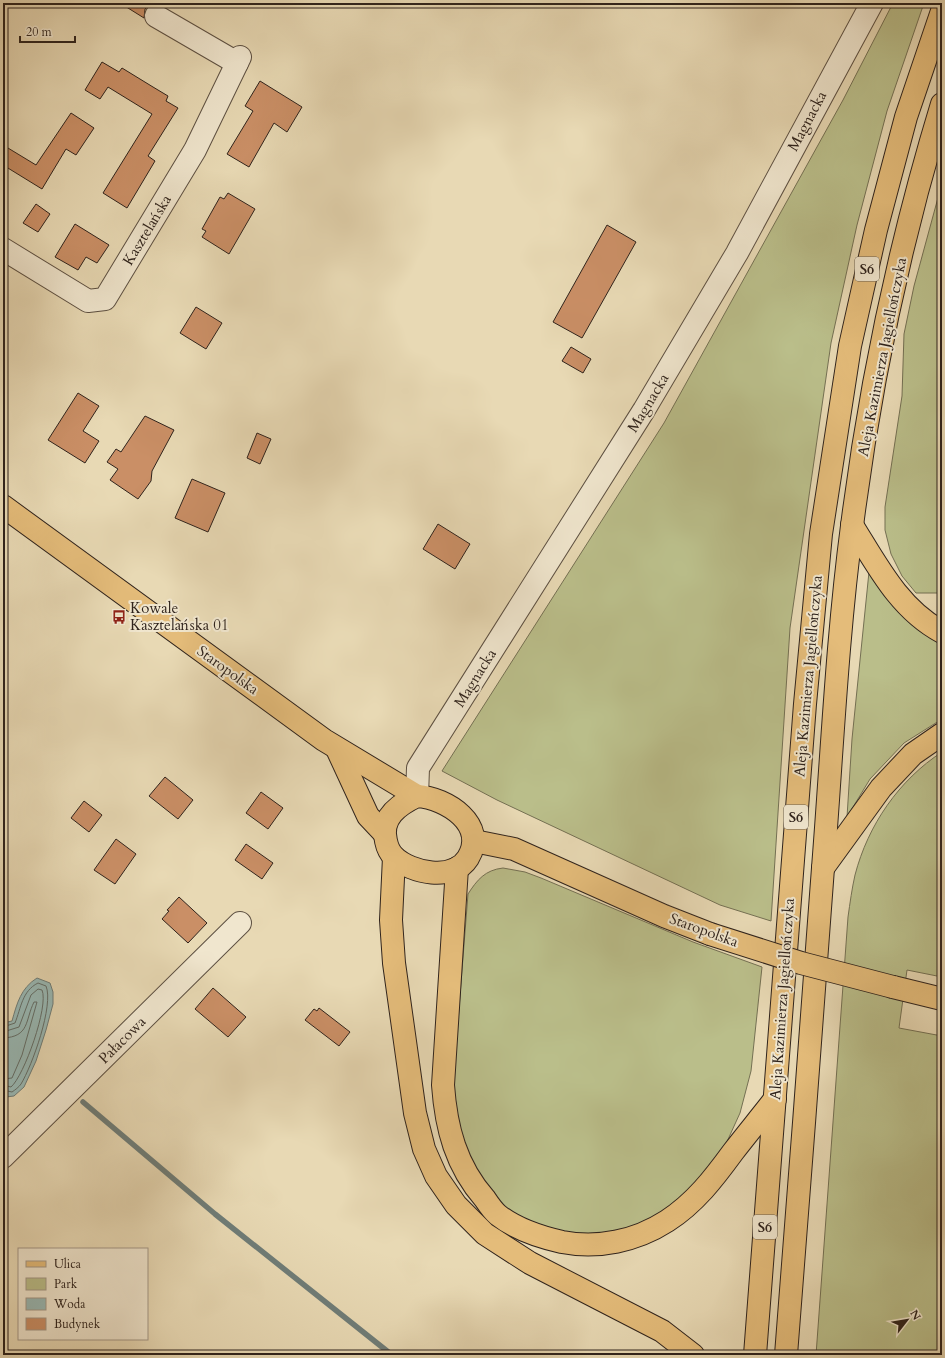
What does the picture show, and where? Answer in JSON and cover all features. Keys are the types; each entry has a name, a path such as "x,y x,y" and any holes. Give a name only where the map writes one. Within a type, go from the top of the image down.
{"main road":[{"name":"Aleja Kazimierza Jagiellończyka","path":"755,1355 814,606 821,534 850,346 876,230 904,124 942,10"},
{"name":"Aleja Kazimierza Jagiellończyka","path":"786,1355 824,868 834,707 852,526 870,408 895,278 919,179 942,104"},
{"name":"Staropolska","path":"3,506 337,749 417,796"},
{"path":"852,526 889,584 904,603 920,618 942,632"},
{"path":"824,868 881,788 913,754 942,734"},
{"name":"Staropolska","path":"337,749 368,816 384,833"},
{"path":"417,796 431,797 447,806 462,816 472,831 474,841 472,852 466,861 457,868 445,872 432,873 415,869 394,857 387,845 384,833 387,820 394,810 417,796"},
{"name":"Staropolska","path":"474,841 514,849 664,916 710,934 801,963 942,999"},
{"path":"394,857 391,920 394,963 415,1113 424,1149 436,1176 456,1205 485,1234 530,1263 662,1331 693,1355"},
{"path":"457,868 444,1071 444,1107 452,1146 466,1174 475,1189 498,1215 525,1231 545,1238 589,1245 626,1239 645,1232 677,1214 699,1195 717,1176 775,1099"}],"street":[{"name":"Magnacka","path":"417,796 418,768 644,410 736,253 872,3"},
{"name":"Kasztelańska","path":"3,249 88,301 105,299 195,150 238,60 156,16"},
{"name":"Pałacowa","path":"3,1158 240,923"}],"green space":[{"path":"893,3 924,3 887,111 857,225 831,343 790,628 771,921 720,905 497,800 442,771 664,423 843,100"},
{"path":"942,183 942,593 916,593 902,576 891,554 885,530 885,507 902,396 904,334 914,286"},
{"path":"870,562 942,641 942,719 904,743 870,779 847,817 852,739"},
{"path":"942,752 942,977 907,970 899,1028 942,1036 942,1355 816,1355 848,917 855,875 868,839 887,805 912,776 926,763"},
{"path":"503,868 525,872 541,878 693,942 762,967 751,1071 740,1113 725,1146 692,1188 660,1214 624,1230 589,1236 569,1233 529,1222 504,1207 483,1183 462,1142 453,1085 468,894 486,873"}],"water":[{"path":"37,978 50,983 53,992 53,1004 36,1061 24,1087 14,1096 6,1097 3,1092 3,1023 12,1021 20,996 27,986"}],"building":[{"path":"120,3 157,3 150,5 145,9 144,18"},
{"path":"102,62 119,72 122,68 168,96 166,101 178,108 148,156 155,161 127,208 103,193 152,114 108,87 100,99 85,90"},
{"path":"260,81 302,107 287,132 274,123 249,167 227,154 253,111 245,106"},
{"path":"71,113 94,128 76,155 66,149 42,189 3,165 3,145 36,165"},
{"path":"228,193 255,209 229,254 202,237 206,231 202,229 220,197 224,199"},
{"path":"36,204 50,214 38,232 23,223"},
{"path":"75,224 109,245 97,263 86,257 78,270 55,257"},
{"path":"607,225 636,242 582,338 553,322"},
{"path":"196,307 222,323 206,349 180,333"},
{"path":"571,347 591,359 583,373 562,361"},
{"path":"78,393 99,406 83,431 99,441 85,463 48,440"},
{"path":"145,416 174,430 152,471 151,481 138,499 110,480 118,469 107,462 116,449 121,452"},
{"path":"257,433 271,439 260,464 247,458"},
{"path":"192,479 225,493 208,532 175,518"},
{"path":"438,524 470,544 455,569 423,549"},
{"path":"165,777 193,800 178,819 149,796"},
{"path":"261,792 283,808 268,829 246,813"},
{"path":"84,801 102,815 89,832 71,818"},
{"path":"116,839 136,854 115,884 94,870"},
{"path":"246,844 273,863 262,879 235,860"},
{"path":"179,897 207,923 188,943 162,919 169,911 167,910"},
{"path":"213,988 246,1017 228,1037 195,1009"},
{"path":"319,1008 350,1032 339,1046 305,1020 314,1009 317,1011"}],"waterway":[{"path":"83,1102 215,1214 392,1355"}],"place":[{"name":"Kowale Kasztelańska 01","path":"119,617"}]}
